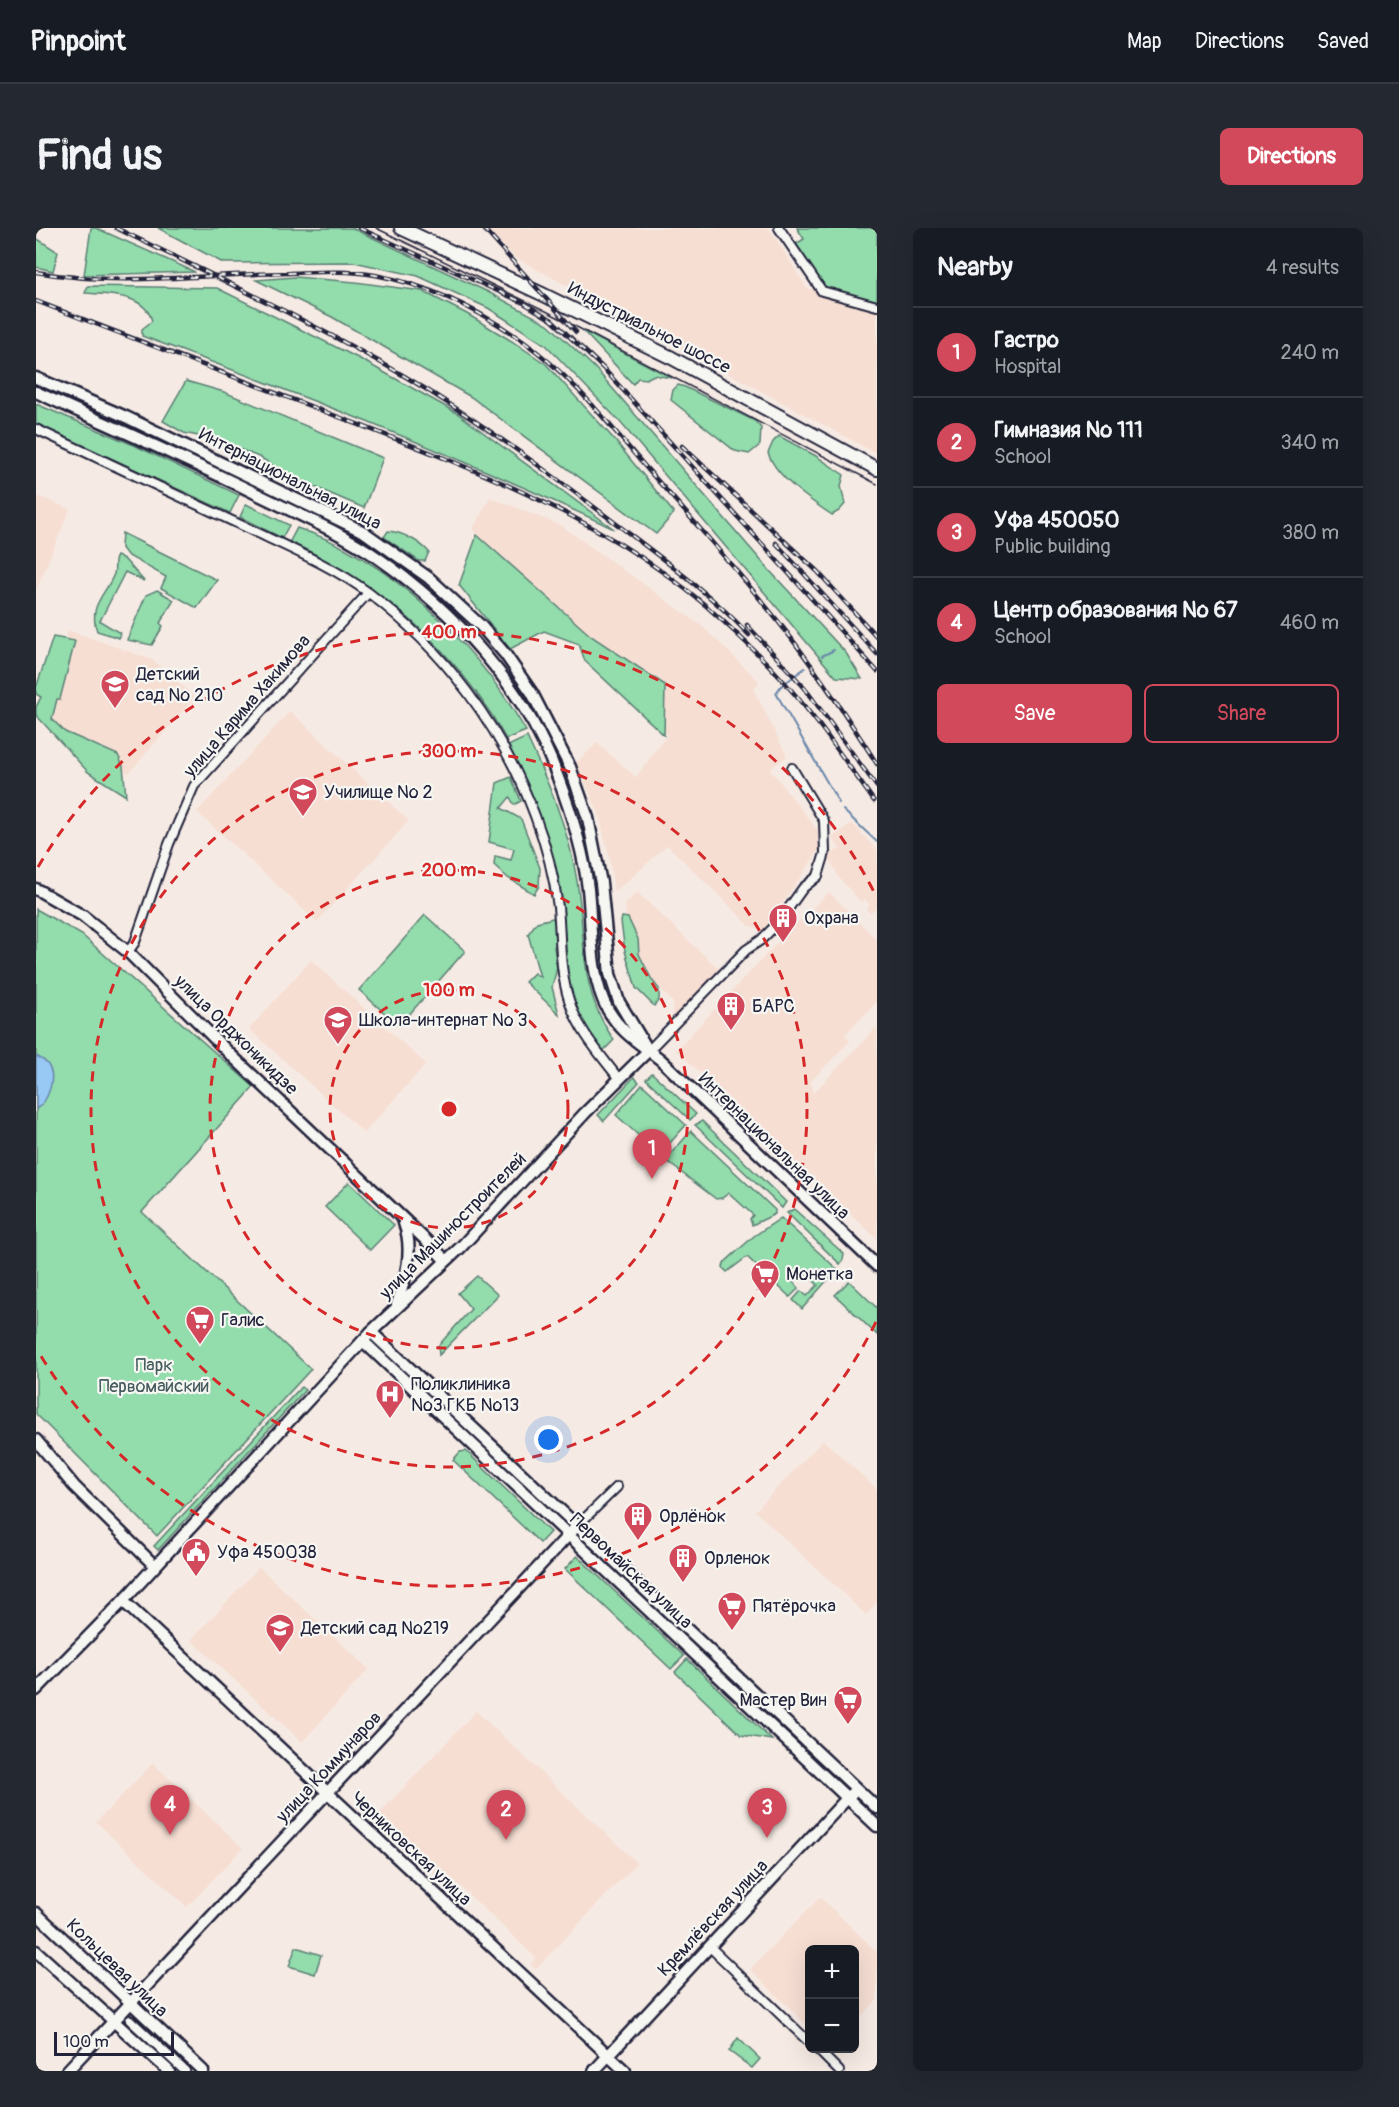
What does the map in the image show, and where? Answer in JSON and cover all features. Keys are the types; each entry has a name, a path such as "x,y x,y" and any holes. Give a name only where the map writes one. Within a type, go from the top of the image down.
{"main road":[{"name":"Индустриальное шоссе","path":"401,228 672,358 877,469"},
{"name":"Интернациональная улица","path":"36,378 146,426 364,532 420,572 481,626 505,654 532,693 570,767 588,819 601,883 610,974 619,1002 649,1050"},
{"name":"Интернациональная улица","path":"36,392 203,467 376,556 429,597 465,630 517,698 537,731 556,773 573,823 588,886 597,978 607,1008 624,1033 649,1050 877,1266"},
{"name":"улица Орджоникидзе","path":"36,889 83,916 128,952 231,1055 445,1260"},
{"name":"улица Машиностроителей","path":"36,1690 123,1600 371,1332 461,1247 649,1050"},
{"path":"396,1307 405,1282 409,1261 408,1234 403,1220"},
{"name":"Первомайская улица","path":"371,1332 877,1808"},
{"name":"Первомайская улица","path":"363,1341 877,1826"},
{"path":"36,1440 74,1485 154,1565"},
{"name":"улица Коммунаров","path":"67,2071 577,1526"},
{"name":"Черниковская улица","path":"123,1600 625,2071"},
{"name":"Кремлёвская улица","path":"594,2071 856,1788"},
{"name":"Кольцевая улица","path":"36,1913 203,2071"},
{"path":"36,1951 169,2071"}],"street":[{"path":"779,228 822,291 877,306"},
{"path":"36,429 283,544 329,568 368,592 409,627 447,666 506,750 534,815 551,865 558,907 562,975 569,1002 583,1030 619,1079"},
{"name":"улица Карима Хакимова","path":"128,952 135,942 170,844 194,786 368,592"},
{"name":"улица Машиностроителей","path":"649,1050 746,950 778,923 803,888 818,876 825,853 824,821 792,768"},
{"name":"улица Коммунаров","path":"577,1526 617,1487"},
{"path":"709,1946 805,2038"},
{"path":"130,2020 185,2071"},
{"path":"820,2053 839,2071"}],"shaded area":[{"path":"485,228 769,228 807,288 877,307 877,454 516,258"},
{"path":"36,495 70,509 36,591"},
{"path":"490,497 562,526 702,626 759,681 754,690 787,756 770,769 818,831 819,850 764,930 750,926 667,845 614,891 609,856 598,811 576,763 597,743 636,777 667,735 579,636 564,632 473,529"},
{"name":"Детский сад № 210","path":"68,630 153,660 195,697 129,773 42,721"},
{"name":"Училище № 2","path":"290,711 409,821 317,922 197,812"},
{"path":"852,823 877,850 877,907 870,913 866,909 870,905 865,899 861,902 838,877 828,855 840,849 832,838"},
{"path":"637,892 720,970 672,1019 673,1003 658,986 651,982 636,953 626,919 625,904"},
{"path":"829,892 877,940 877,1002 845,1035 850,1041 810,1082 813,1093 877,1027 877,1239 676,1050 781,939 778,936 784,930 787,932"},
{"name":"Школа-интернат № 3","path":"311,960 426,1064 364,1133 249,1029"},
{"path":"823,1440 877,1489 877,1602 866,1615 755,1511"},
{"name":"Детский сад №219","path":"259,1567 369,1669 302,1742 191,1640"},
{"path":"476,1711 637,1863 536,1969 530,1964 536,1958 446,1873 440,1879 375,1818"},
{"path":"153,1763 243,1848 187,1907 96,1822"},
{"path":"820,1897 877,1952 877,2000 859,2019 859,1945 805,1945 805,2023 750,1969"}],"green space":[{"path":"91,228 96,228 195,272 84,275"},
{"path":"158,228 352,228 488,292 548,324 595,368 770,571 846,653 862,679 836,677 620,422 546,345 488,308 418,276 354,262 223,263"},
{"path":"797,228 877,228 877,301 825,288 796,244 804,239"},
{"path":"36,238 58,252 53,271 36,267"},
{"path":"295,277 422,291 510,340 546,364 613,438 674,513 656,534 471,397 332,317 256,280"},
{"path":"88,286 217,288 360,359 457,413 614,529 439,451 142,336 142,329 152,321 142,305 124,297 85,293"},
{"path":"583,331 672,378 654,375 646,379 638,378 633,384"},
{"path":"186,381 224,392 383,458 364,508 291,477 261,458 217,440 184,433 163,421"},
{"path":"678,385 755,421 761,428 760,445 749,454 735,451 671,400 673,390"},
{"path":"36,404 136,446 239,495 230,513 36,424"},
{"path":"779,436 816,456 844,475 841,486 845,504 839,511 832,515 795,488 778,471 768,453"},
{"path":"246,504 289,525 282,538 240,517"},
{"path":"297,528 332,542 365,560 429,609 483,668 526,731 506,739 477,693 422,630 357,580 289,543"},
{"path":"388,531 404,535 420,544 429,552 425,561 419,561 384,537"},
{"path":"122,533 217,580 197,608 161,588 166,577 127,555 121,547"},
{"path":"477,535 591,636 665,685 664,735 585,661 579,644 544,631 510,649 459,585"},
{"path":"117,556 124,559 144,581 125,572 100,621 120,633 119,638 97,631 95,622 96,607 114,574"},
{"path":"157,590 174,600 160,623 163,626 152,645 127,640 146,595"},
{"path":"53,637 75,641 60,699 57,699 52,719 65,732 118,755 123,766 126,796 88,772 36,715 36,707 41,697 36,694 36,688"},
{"path":"527,737 543,772 569,844 577,881 589,982 602,1020 614,1040 602,1052 579,1016 570,994 562,917 528,789 508,746"},
{"path":"511,777 521,801 514,805 510,797 501,808 521,819 540,868 539,886 534,894 508,878 494,865 495,856 511,860 514,849 489,842 497,783"},
{"name":"Парк Первомайский","path":"36,909 82,935 254,1087 142,1212 311,1369 157,1536 36,1414"},
{"path":"425,915 465,951 399,1026 359,990"},
{"path":"622,917 628,918 638,939 639,954 659,989 659,1000 654,1006 636,988 625,951"},
{"path":"553,918 557,927 557,941 554,947 557,968 552,987 559,1014 525,982 534,973 540,977 528,934 537,922"},
{"path":"652,1073 696,1114 690,1120 646,1079"},
{"path":"634,1077 639,1082 604,1121 598,1115"},
{"path":"642,1084 686,1125 661,1153 658,1153 616,1115"},
{"path":"702,1121 786,1202 782,1208 695,1125"},
{"path":"691,1131 775,1210 775,1214 752,1225 750,1219 753,1215 729,1193 716,1199 669,1163 668,1157"},
{"path":"349,1182 394,1225 370,1250 325,1207"},
{"path":"794,1209 844,1254 840,1264 787,1213"},
{"path":"781,1218 837,1269 802,1309 793,1300 801,1291 807,1296 818,1285 803,1271 793,1282 799,1288 790,1297 747,1257 727,1272 723,1268 724,1263 754,1236"},
{"path":"477,1276 498,1295 439,1355 438,1346 471,1309 458,1293"},
{"path":"849,1281 877,1308 877,1335 835,1295"},
{"path":"301,1387 305,1390 158,1550 154,1546"},
{"path":"466,1451 550,1532 540,1543 453,1460 460,1452"},
{"path":"577,1556 684,1656 671,1669 565,1569"},
{"path":"687,1659 772,1740 741,1735 675,1672"},
{"path":"296,1947 321,1955 315,1974 289,1966"},
{"path":"738,2038 760,2059 752,2068 729,2051"}],"water":[{"path":"36,1056 47,1064 52,1076 50,1089 44,1101 36,1109"}],"waterway":[{"path":"822,656 834,650"},
{"path":"805,668 781,686 776,693 839,803"},
{"path":"843,810 877,842"}],"tram line":[{"path":"376,228 546,311 877,484"}],"railway":[{"path":"116,228 299,318 433,393 538,465 649,549 701,590 749,635"},
{"path":"359,228 524,303 552,320 604,369 877,671"},
{"path":"483,228 576,332"},
{"path":"36,272 100,279 163,279 322,272 364,273 395,279 434,292 490,319 542,356 575,386 730,563 804,655 877,764"},
{"path":"36,301 439,456 540,500 589,525 681,585 750,647 803,704 874,801"},
{"path":"682,446 817,571 877,637"},
{"path":"776,543 877,654"},
{"path":"747,625 804,687 877,787"}],"place":[{"name":"Детский сад № 210","path":"115,710"},
{"name":"Училище № 2","path":"303,818"},
{"name":"Охрана","path":"783,944"},
{"name":"БАРС","path":"731,1032"},
{"name":"Школа-интернат № 3","path":"338,1046"},
{"name":"Гастро","path":"652,1179"},
{"name":"Монетка","path":"765,1300"},
{"name":"Галис","path":"200,1346"},
{"name":"Поликлиника №3 ГКБ №13","path":"390,1420"},
{"name":"Орлёнок","path":"638,1542"},
{"name":"Уфа 450038","path":"196,1578"},
{"name":"Орленок","path":"683,1584"},
{"name":"Пятёрочка","path":"732,1632"},
{"name":"Детский сад №219","path":"280,1654"},
{"name":"Мастер Вин","path":"848,1726"},
{"name":"Центр образования № 67","path":"170,1835"},
{"name":"Уфа 450050","path":"767,1838"},
{"name":"Гимназия № 111","path":"506,1840"}]}
